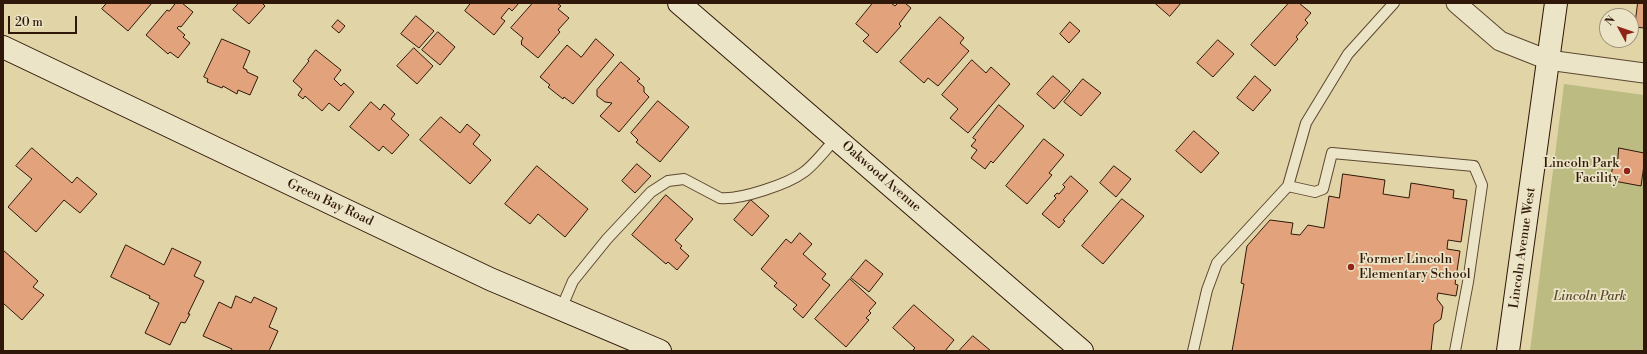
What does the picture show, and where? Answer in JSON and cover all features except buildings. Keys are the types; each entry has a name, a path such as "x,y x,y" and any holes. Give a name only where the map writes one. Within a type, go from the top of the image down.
{"street":[{"name":"Oakwood Avenue","path":"680,3 1082,351"},
{"path":"1456,3 1500,41 1548,60 1644,73"},
{"name":"Lincoln Avenue West","path":"1508,351 1556,3"},
{"name":"Green Bay Road","path":"3,47 490,279 660,351"}],"lane":[{"path":"1193,351 1207,290 1218,263 1288,186 1306,123 1348,54 1394,3"},
{"path":"561,309 573,281 607,239 651,192 668,181 684,178 720,198 727,199 764,190 788,182 805,172 836,138"},
{"path":"1288,186 1315,192 1323,189 1332,153 1474,166 1482,185 1468,282 1455,351"}],"green space":[{"name":"Lincoln Park","path":"1564,84 1644,95 1644,351 1530,351"}],"place":[{"name":"Lincoln Park Facility","path":"1627,171"},
{"name":"Former Lincoln Elementary School","path":"1351,267"}]}
